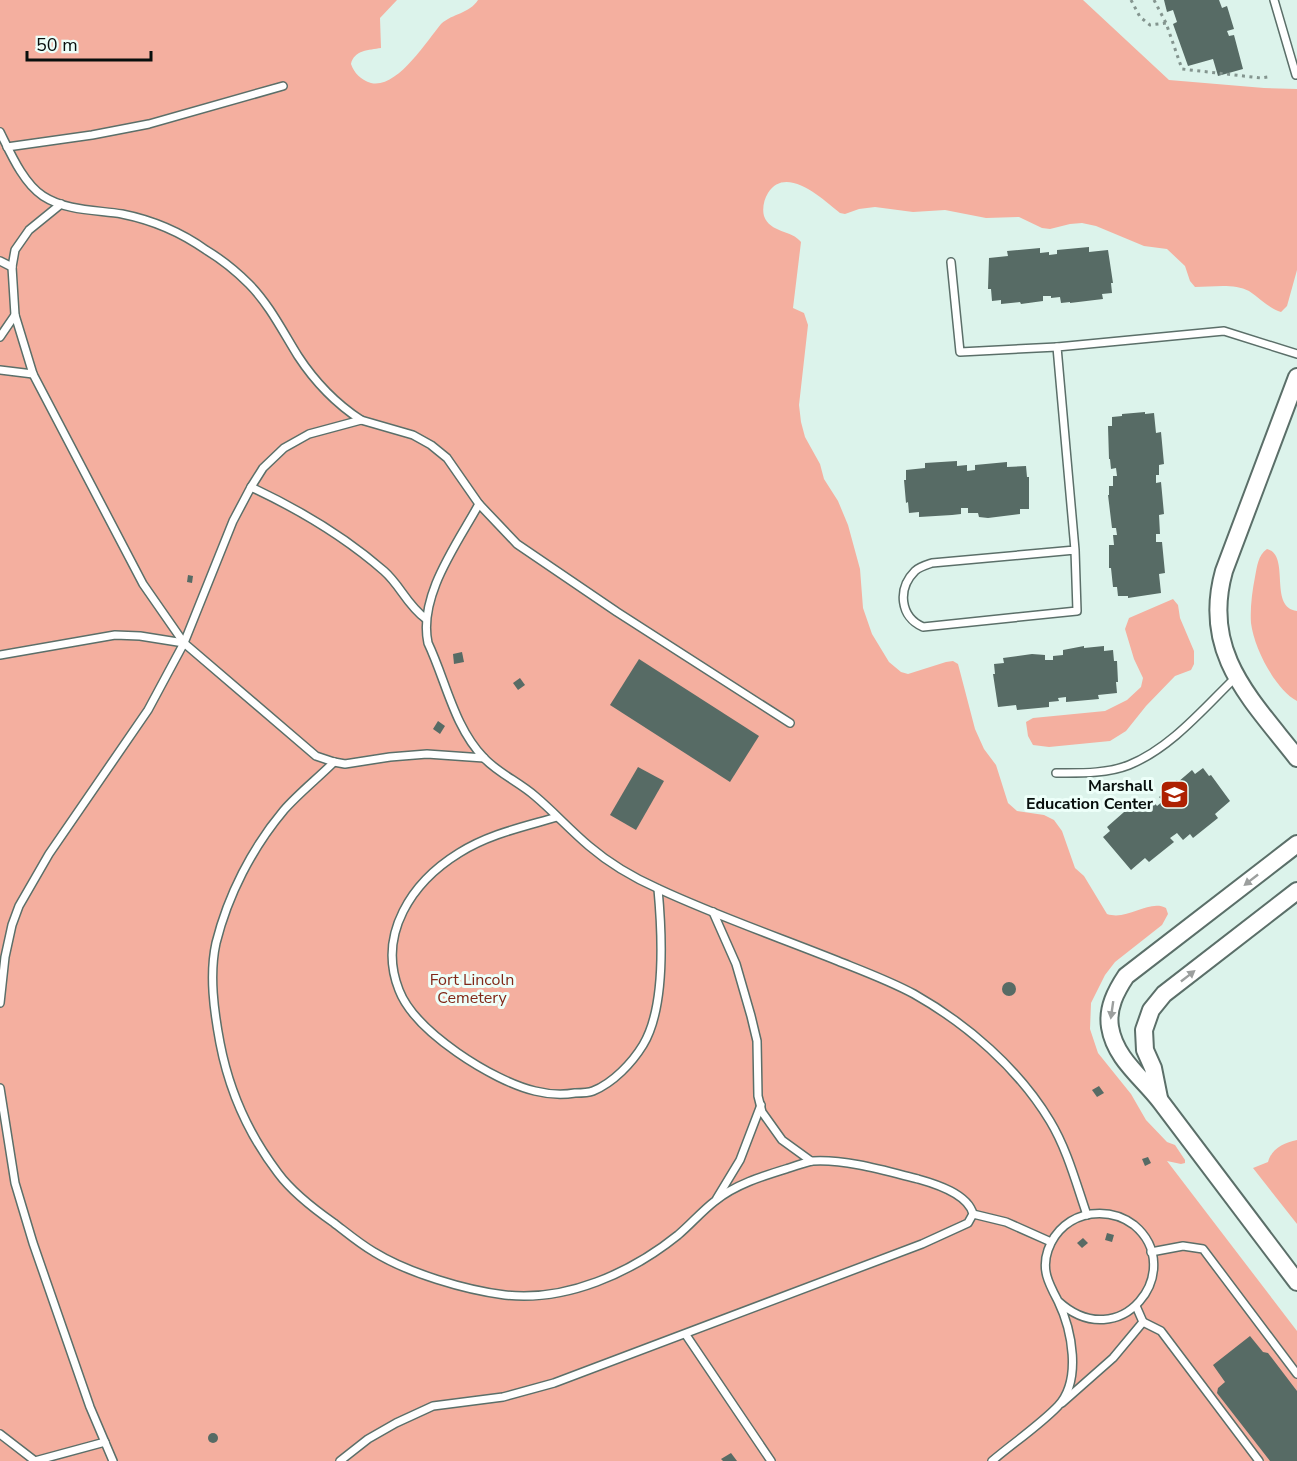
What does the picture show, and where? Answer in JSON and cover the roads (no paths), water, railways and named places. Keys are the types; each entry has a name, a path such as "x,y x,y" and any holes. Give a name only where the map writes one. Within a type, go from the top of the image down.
{"street":[{"path":"1297,377 1222,581 1218,615 1227,659 1236,677 1297,758"},
{"path":"1297,844 1126,976 1111,1006 1110,1028 1120,1056 1159,1098 1297,1282"},
{"path":"1159,1098 1153,1068 1145,1050 1144,1030 1151,1010 1164,994 1297,891"}],"lane":[{"path":"1274,0 1296,75"},
{"path":"7,147 93,135 149,124 283,86"},
{"path":"0,132 27,179 43,196 61,204 148,221 179,234 206,250 250,284 316,381 341,407 361,420 413,435 431,445 447,458 479,504 517,544 627,619 790,723"},
{"path":"61,204 29,230 15,250 12,267 15,315 33,374 143,584 184,643 316,756 345,764 427,754 484,758"},
{"path":"0,261 12,267"},
{"path":"951,262 960,352 1057,347 1224,331 1297,354"},
{"path":"0,337 15,315"},
{"path":"1057,347 1075,550 1077,611 923,627 907,615 903,603 903,592 907,581 916,569 932,563 1075,550"},
{"path":"0,370 33,374"},
{"path":"0,1003 5,957 19,906 49,854 148,710 184,643 233,521 250,487 262,468 284,448 309,434 361,420"},
{"path":"250,487 307,514 359,552 394,581 414,610 426,619"},
{"path":"479,504 431,594 426,619 428,643 454,709 465,731 484,758 534,796 590,848 620,869 658,889 855,968 913,994 970,1031 1028,1090 1050,1122 1068,1158 1087,1215"},
{"path":"0,655 115,635 140,636 184,643"},
{"path":"1056,773 1105,771 1129,765 1148,755 1157,750 1191,720 1236,677"},
{"path":"334,762 285,809 258,844 234,889 216,944 213,978 215,1011 224,1064 238,1105 257,1144 280,1176 316,1210 375,1253 426,1275 468,1289 507,1295 543,1296 610,1276 642,1260 677,1235 716,1200 748,1181 811,1161 867,1166 925,1181 962,1197 971,1206 974,1214"},
{"path":"557,817 490,836 458,853 414,892 398,919 393,942 393,962 399,991 413,1013 437,1038 499,1078 535,1091 568,1094 592,1092 610,1082 627,1067 644,1044 652,1021 661,972 658,889"},
{"path":"713,912 736,964 751,1016 757,1041 758,1096 762,1112 782,1140 811,1161"},
{"path":"0,1088 15,1183 30,1233 90,1407 113,1461"},
{"path":"716,1200 740,1160 760,1105"},
{"path":"1058,1301 1075,1314 1096,1320 1122,1315 1136,1306 1150,1285 1153,1270 1151,1252 1146,1239 1129,1222 1102,1212 1072,1220 1060,1229 1051,1242 1046,1255 1047,1281 1058,1301 1070,1334 1074,1363 1071,1380 1060,1404"},
{"path":"974,1214 1006,1222 1051,1242"},
{"path":"340,1461 368,1439 396,1422 433,1406 504,1397 554,1383 922,1244 968,1223 974,1214"},
{"path":"1151,1252 1184,1246 1203,1249 1297,1374"},
{"path":"1136,1306 1143,1322 1161,1331 1259,1461"},
{"path":"992,1461 1113,1358 1143,1322"},
{"path":"686,1335 771,1461"},
{"path":"0,1434 35,1461 105,1442"}],"place":[{"name":"Marshall Education Center","path":"1174,795"}],"park label":[{"name":"Fort Lincoln Cemetery","path":"472,989"}]}
